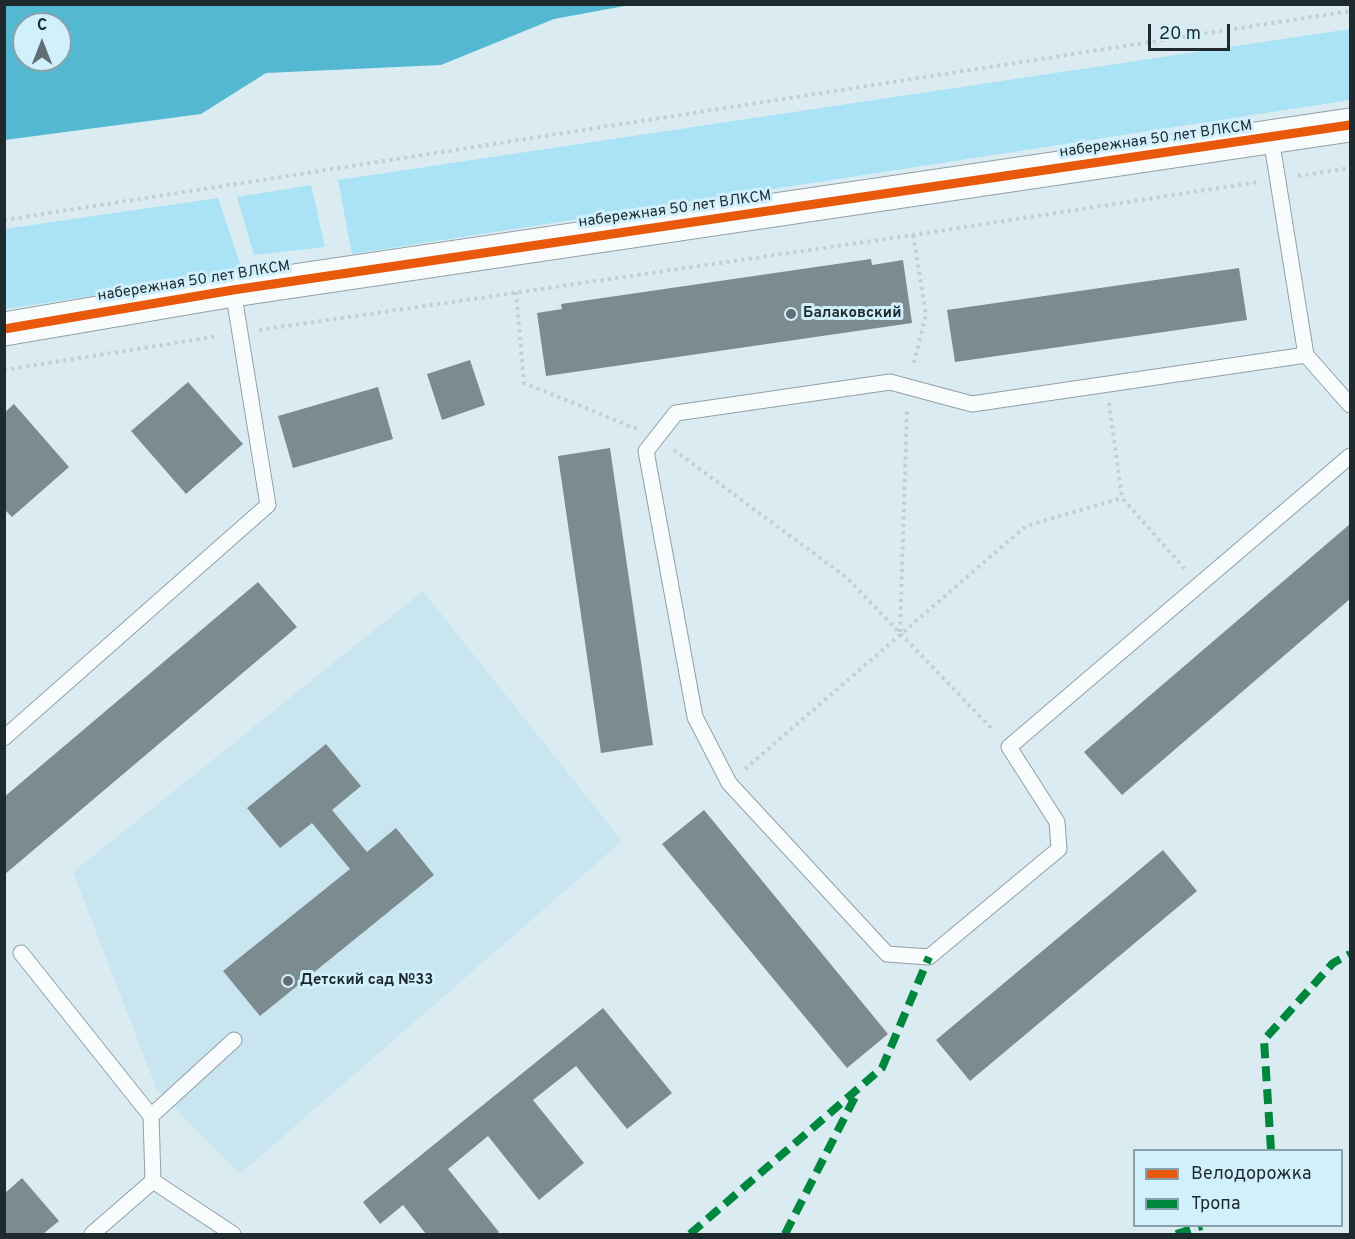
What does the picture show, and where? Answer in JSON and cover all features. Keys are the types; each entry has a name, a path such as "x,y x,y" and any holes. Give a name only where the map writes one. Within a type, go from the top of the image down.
{"street":[{"name":"набережная 50 лет ВЛКСМ","path":"4,329 233,290 1350,125"}],"lane":[{"path":"1271,138 1306,355 1350,405"},
{"path":"4,738 268,505 233,290"},
{"path":"1306,355 972,404 890,382 676,413 646,451 695,717 729,783 887,954 929,957 1059,849 1057,822 1010,747 1350,456"},
{"path":"21,953 151,1116 153,1181"},
{"path":"151,1116 234,1040"},
{"path":"92,1234 153,1181"},
{"path":"153,1181 233,1234"}],"path":[{"path":"4,219 1350,11"},
{"path":"4,370 241,332 913,235 1350,168"},
{"path":"900,633 908,387 926,315 913,235"},
{"path":"516,292 525,382 657,437 847,578 1010,747"},
{"path":"1106,385 1122,498 1200,585"},
{"path":"729,783 1026,526 1122,498"}],"shaded area":[{"path":"4,5 630,5 554,19 441,65 266,73 201,114 5,140"},
{"path":"1350,29 1350,100 352,254 338,180"},
{"path":"311,185 325,247 254,255 237,197"},
{"path":"218,198 243,273 5,309 4,229"},
{"name":"Детский сад №33","path":"423,591 622,841 240,1174 157,1090 73,872"}],"building":[{"path":"871,259 872,265 903,260 912,323 546,376 537,313 562,309 561,304"},
{"path":"1239,268 1247,320 955,362 947,310"},
{"path":"470,360 485,405 442,420 427,374"},
{"path":"188,382 243,444 186,494 131,431"},
{"path":"378,387 393,439 293,468 278,416"},
{"path":"14,404 69,467 12,517 4,509 4,413"},
{"path":"610,448 653,745 601,753 558,456"},
{"path":"1350,524 1350,599 1122,795 1084,752"},
{"path":"258,582 297,627 4,875 4,797"},
{"path":"326,744 361,786 332,810 367,852 396,828 434,875 260,1016 223,971 350,869 312,823 280,848 247,808"},
{"path":"704,810 888,1034 847,1068 662,844"},
{"path":"1163,850 1197,891 970,1081 936,1040"},
{"path":"603,1008 672,1093 627,1129 576,1066 533,1100 584,1163 539,1200 488,1136 448,1169 499,1232 496,1234 426,1234 403,1205 380,1224 363,1202"},
{"path":"22,1178 59,1221 43,1234 5,1234 5,1193"}],"marked path":[{"path":"1271,1149 1264,1040 1333,963 1350,954"},
{"path":"690,1234 882,1068 929,957"},
{"path":"785,1234 857,1093"},
{"path":"1176,1234 1199,1227"}],"cycle path":[{"path":"4,329 233,290 1350,125"}],"place":[{"name":"Балаковский","path":"791,314"},
{"name":"Детский сад №33","path":"288,981"}]}
